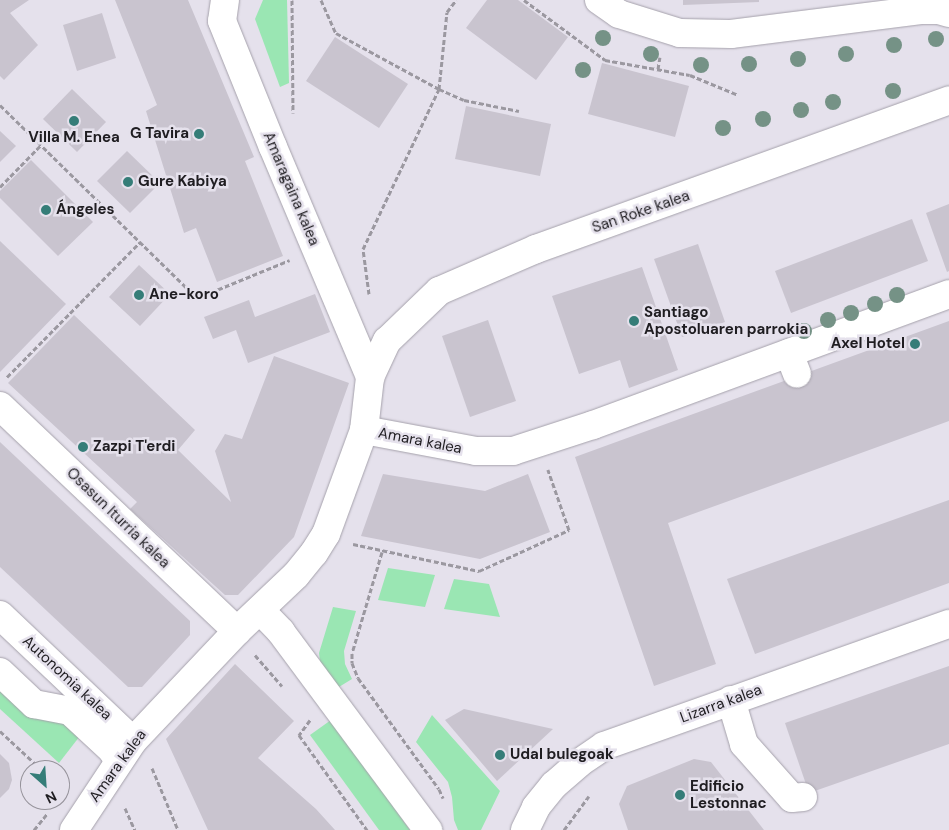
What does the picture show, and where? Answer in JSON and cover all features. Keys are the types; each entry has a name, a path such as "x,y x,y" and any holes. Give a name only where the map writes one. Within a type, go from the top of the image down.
{"street":[{"name":"Amaragaina kalea","path":"225,0 222,21 273,147 356,339 370,377"},
{"path":"599,0 619,14 680,34 731,34 920,10 939,10 949,14"},
{"name":"San Roke kalea","path":"370,377 387,341 439,291 536,249 949,100"},
{"name":"Amara kalea","path":"74,830 126,751 237,631 296,575 326,534 364,430 476,451 513,451 793,364 949,294"},
{"path":"364,430 370,377"},
{"name":"Osasun Iturria kalea","path":"1,393 237,631"},
{"path":"260,610 282,632 426,826"},
{"name":"Autonomia kalea","path":"0,615 126,751"},
{"name":"Lizarra kalea","path":"525,830 536,807 554,785 579,763 604,746 949,624"},
{"path":"0,672 34,704 70,711 112,750 126,751"},
{"path":"342,686 411,779 422,799 426,826"},
{"path":"731,700 744,744 792,798 803,797"}],"path":[{"path":"292,0 293,117"},
{"path":"321,0 336,33 439,89 464,100 519,111"},
{"path":"369,297 363,249 439,89 447,12 456,0"},
{"path":"524,0 605,60 690,75 738,94"},
{"path":"658,69 661,53"},
{"name":"Amaragaina kalea","path":"0,104 197,298 296,258"},
{"path":"0,187 41,145"},
{"path":"1,393 140,242"},
{"path":"348,541 382,552 479,571 569,530 547,466"},
{"path":"382,552 352,653 352,663 358,678 439,788 446,804"},
{"path":"215,654 228,663 251,651 287,692"},
{"path":"304,713 310,720 299,735 367,830"},
{"path":"0,731 31,760"},
{"path":"126,751 148,759 178,830"},
{"path":"564,830 591,794"}],"green space":[{"path":"263,0 287,0 289,83 280,87 255,19"},
{"path":"388,568 435,575 425,607 378,600"},
{"path":"454,579 489,584 500,617 444,609"},
{"path":"333,607 356,611 344,651 345,664 352,679 334,690 321,670 319,653"},
{"path":"0,685 83,732 61,760 56,760 0,709"},
{"path":"432,715 500,791 481,830 458,830 454,820 452,797 448,782 416,742"},
{"path":"331,720 410,830 379,830 310,735"}],"building":[{"path":"0,0 29,0 10,13 38,45 4,80 0,76"},
{"name":"G Tavira","path":"115,0 188,0 254,157 245,161 283,256 217,282 196,228 184,233 146,111 157,105"},
{"path":"487,0 518,0 568,37 536,80 466,28"},
{"path":"683,0 759,0 759,2 683,5"},
{"path":"102,13 116,58 77,71 63,25"},
{"path":"335,37 408,84 379,128 306,81"},
{"path":"602,63 689,86 675,137 588,114"},
{"name":"Villa M. Enea","path":"72,89 106,122 77,152 43,119"},
{"path":"466,106 551,124 540,176 455,159"},
{"path":"0,131 16,146 0,162"},
{"name":"Gure Kabiya","path":"127,151 160,183 130,213 97,181"},
{"name":"Ángeles","path":"31,160 93,222 58,256 0,198 0,191"},
{"path":"949,204 949,271 947,272 926,213"},
{"path":"912,219 928,261 791,313 775,271"},
{"path":"0,241 66,304 0,372"},
{"path":"698,244 725,322 682,337 654,259"},
{"name":"Ane-koro","path":"139,265 170,294 140,326 109,297"},
{"name":"Santiago Apostoluaren parrokia","path":"642,267 678,370 629,388 620,360 579,374 552,296"},
{"path":"315,294 330,332 248,363 236,330 213,339 204,317 249,300 255,317"},
{"path":"74,315 195,430 178,450 231,502 215,451 225,434 242,439 274,356 349,383 294,537 238,595 225,595 130,509 137,502 8,383"},
{"path":"488,320 516,401 470,417 442,336"},
{"path":"949,321 949,421 668,523 716,664 654,686 575,457"},
{"path":"0,442 190,621 190,635 142,687 128,687 0,567"},
{"path":"383,474 485,491 528,474 550,532 480,559 361,536"},
{"path":"949,500 949,583 755,654 727,579"},
{"path":"235,664 294,721 258,758 316,809 335,830 208,830 166,739"},
{"path":"949,666 949,744 809,793 785,723"},
{"name":"Udal bulegoak","path":"464,709 553,729 497,781 445,720"},
{"path":"0,754 9,763 12,780 9,789 0,798"},
{"name":"Edificio Lestonnac","path":"694,759 711,762 764,830 628,830 619,804 627,786"}],"place":[{"name":"Villa M. Enea","path":"74,121"},
{"name":"G Tavira","path":"199,134"},
{"name":"Gure Kabiya","path":"128,182"},
{"name":"Ángeles","path":"46,210"},
{"name":"Ane-koro","path":"139,295"},
{"name":"Santiago Apostoluaren parrokia","path":"634,321"},
{"name":"Axel Hotel","path":"915,344"},
{"name":"Zazpi T'erdi","path":"83,447"},
{"name":"Udal bulegoak","path":"500,755"},
{"name":"Edificio Lestonnac","path":"680,795"}]}
